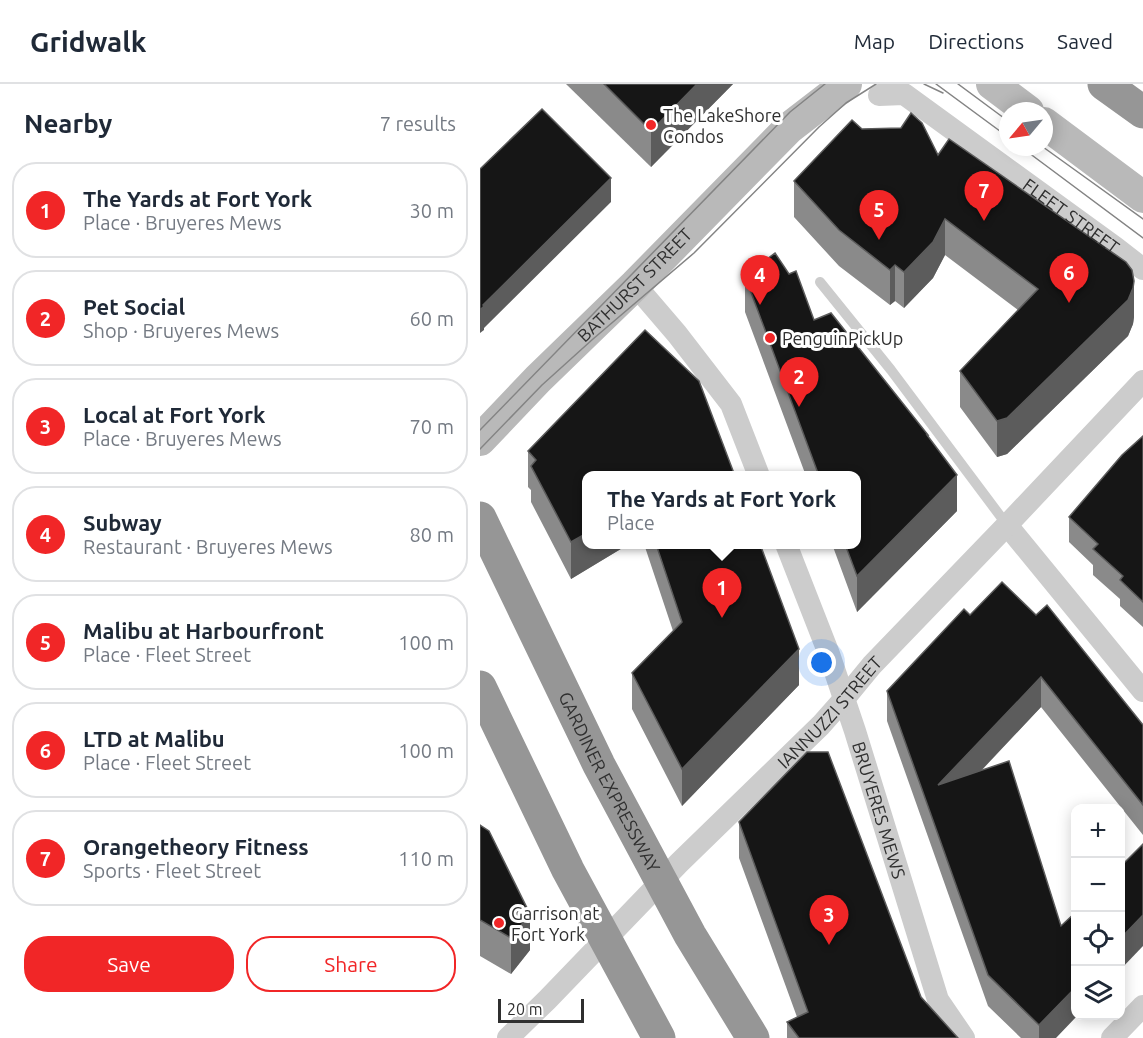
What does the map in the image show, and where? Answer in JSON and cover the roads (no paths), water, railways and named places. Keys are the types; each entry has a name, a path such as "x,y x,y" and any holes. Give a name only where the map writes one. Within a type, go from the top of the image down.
{"highway":[{"path":"1104,84 1143,112"},
{"name":"GARDINER EXPRESSWAY","path":"480,518 599,765 690,935 753,1038"},
{"path":"480,687 568,870 659,1038"}],"main road":[{"name":"BATHURST STREET","path":"789,128 814,84"},
{"name":"BATHURST STREET","path":"480,440 789,128 846,84"},
{"path":"992,84 1016,102"},
{"path":"1053,130 1143,197"}],"street":[{"name":"FLEET STREET","path":"879,94 904,94 1143,269"},
{"path":"635,285 677,334 731,404 757,471"},
{"name":"IANNUZZI STREET","path":"508,1038 688,853 821,725 872,664 1143,381"},
{"path":"1007,525 1143,691"},
{"name":"BRUYERES MEWS","path":"788,549 830,654 938,1000 964,1038"},
{"path":"1112,1038 1143,1006"}],"lane":[{"path":"820,282 891,370 1007,525"}],"tram line":[{"path":"480,430 790,112 825,84"},
{"path":"480,449 542,385 694,253 819,127 846,103 876,84"},
{"path":"924,84 943,93"},
{"path":"936,84 999,130"},
{"path":"958,84 999,114"},
{"path":"1053,154 1143,219"},
{"path":"1033,156 1143,238"}],"place":[{"name":"The LakeShore Condos","path":"651,125"},
{"name":"Orangetheory Fitness","path":"984,221"},
{"name":"Malibu at Harbourfront","path":"879,240"},
{"name":"LTD at Malibu","path":"1069,303"},
{"name":"Subway","path":"760,305"},
{"name":"PenguinPickUp","path":"770,338"},
{"name":"Pet Social","path":"799,407"},
{"name":"The Yards at Fort York","path":"722,618"},
{"name":"Garrison at Fort York","path":"499,923"},
{"name":"Local at Fort York","path":"829,945"}]}
